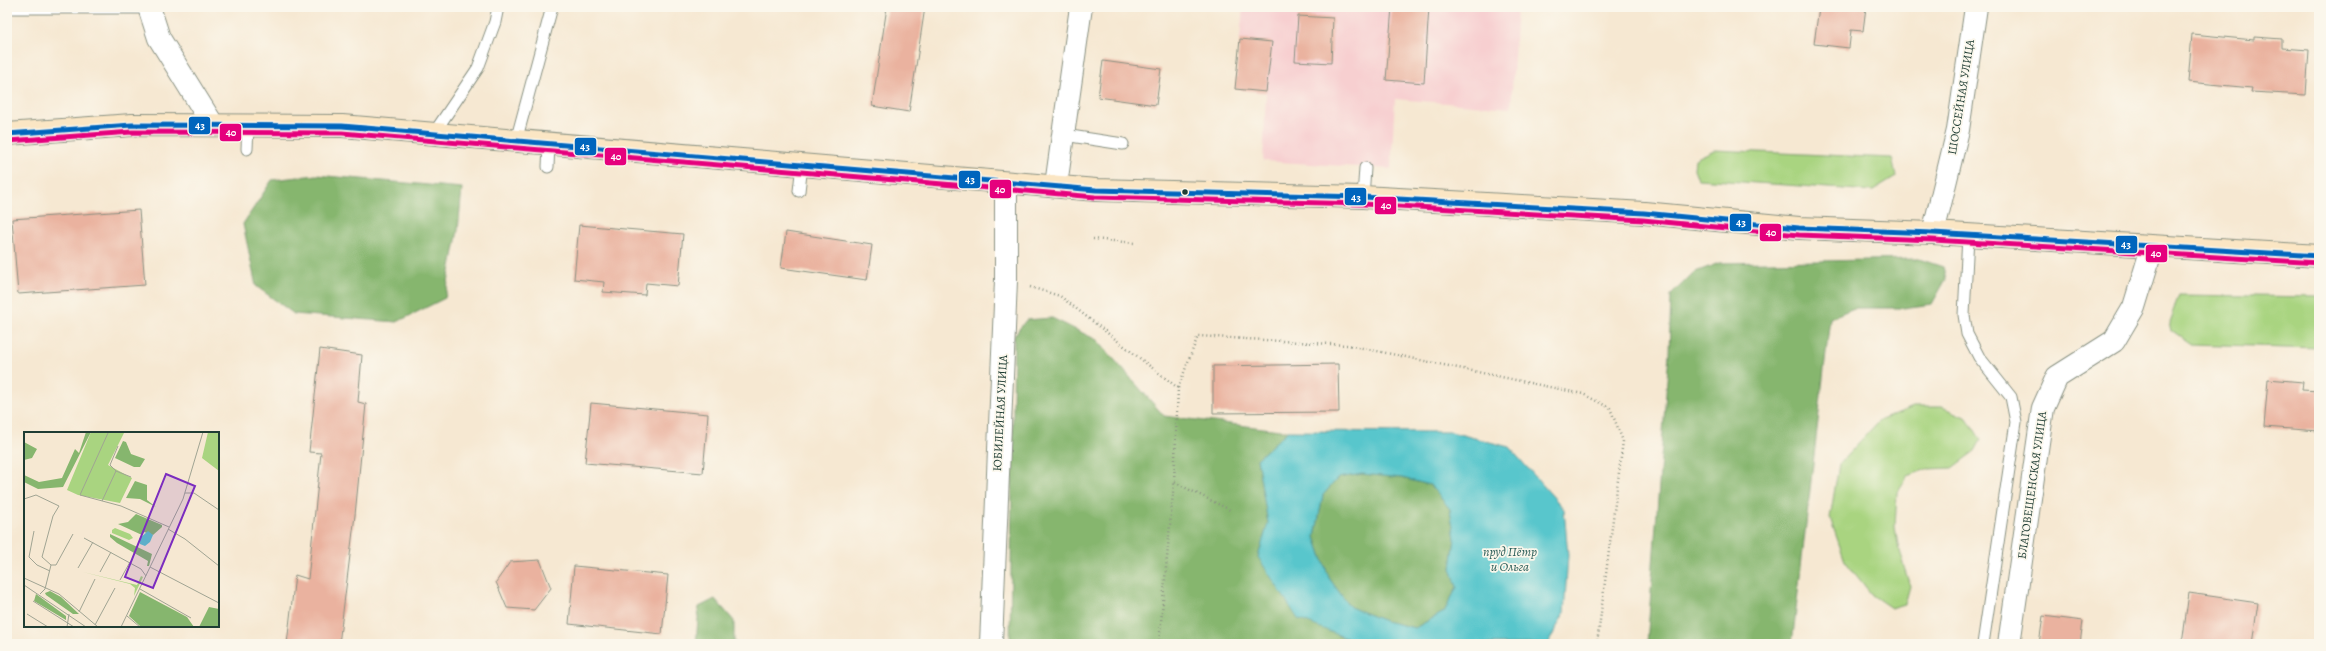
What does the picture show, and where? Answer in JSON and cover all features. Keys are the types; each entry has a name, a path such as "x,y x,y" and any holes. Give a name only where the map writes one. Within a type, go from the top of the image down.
{"main road":[{"path":"7,134 132,125 342,126 1006,183 1056,185 1096,190 1363,197 1644,213 1799,228 1933,233 2152,248 2319,256"}],"street":[{"path":"150,7 159,38 213,125"},
{"path":"1056,185 1081,7"},
{"name":"ШОССЕЙНАЯ УЛИЦА","path":"1933,233 1958,130 1976,7"},
{"name":"ЮБИЛЕЙНАЯ УЛИЦА","path":"991,644 1006,280 1006,183"},
{"name":"БЛАГОВЕЩЕНСКАЯ УЛИЦА","path":"2009,644 2043,408 2057,377 2114,341 2134,307 2152,248"}],"lane":[{"path":"7,8 150,7"},
{"path":"434,133 478,68 495,22 498,7"},
{"path":"516,141 552,7"},
{"path":"247,150 248,125"},
{"path":"1064,135 1123,144"},
{"path":"548,167 549,144"},
{"path":"799,191 802,165"},
{"path":"1363,197 1365,168"},
{"path":"1968,236 1964,315 1967,334 1979,357 2011,397 2016,422 1984,644"}],"path":[{"path":"1093,238 1134,243"},
{"path":"1006,280 1060,296 1178,388"},
{"path":"1160,644 1174,482 1178,388 1198,336 1348,345 1583,394 1610,408 1623,441 1597,644"},
{"path":"1174,482 1230,510"}],"shaded area":[{"path":"1243,7 1517,7 1511,108 1395,99 1391,169 1263,161 1266,93 1235,89"}],"green space":[{"path":"1714,150 1892,158 1896,177 1873,191 1698,179 1694,169 1695,159"},
{"path":"316,175 462,188 458,230 445,298 397,322 294,314 256,286 243,224 272,180"},
{"path":"1919,259 1943,267 1946,279 1932,304 1903,308 1854,308 1830,318 1792,644 1647,644 1669,353 1671,295 1693,273 1719,263"},
{"path":"2179,295 2319,297 2319,348 2190,344 2171,331 2169,322"},
{"path":"1052,318 1097,340 1164,416 1288,431 1257,459 1268,523 1258,557 1338,636 1361,644 1010,644 1014,336 1026,320"},
{"path":"1913,407 1942,407 1967,418 1981,440 1975,451 1952,468 1927,469 1908,476 1897,492 1895,527 1899,551 1910,586 1905,604 1891,608 1872,595 1845,561 1830,518 1839,464 1879,421"},
{"path":"1362,474 1402,478 1430,485 1450,509 1455,538 1451,568 1457,587 1444,612 1415,628 1385,621 1350,607 1329,578 1315,537 1323,495 1338,478"},
{"path":"715,599 734,621 734,644 696,644 699,607"}],"water":[{"name":"пруд Пётр и Ольга","path":"1288,431 1451,432 1509,447 1564,509 1568,555 1564,613 1548,644 1361,644 1298,619 1258,557 1268,523 1257,459","holes":["1362,474 1402,478 1430,485 1450,509 1455,538 1451,568 1457,587 1444,612 1415,628 1385,621 1350,607 1329,578 1315,537 1323,495 1338,478"]}],"building":[{"path":"887,7 925,7 909,112 872,106"},
{"path":"1392,7 1429,7 1424,83 1386,80"},
{"path":"1819,7 1866,7 1863,31 1851,30 1849,48 1814,44"},
{"path":"1298,16 1333,18 1331,63 1295,61"},
{"path":"2192,34 2254,40 2254,37 2282,39 2282,48 2309,50 2306,95 2251,92 2252,88 2188,82"},
{"path":"1240,39 1272,42 1266,92 1235,89"},
{"path":"1103,61 1161,69 1156,105 1098,97"},
{"path":"139,210 145,285 18,294 12,219"},
{"path":"579,225 683,234 678,286 646,283 645,295 603,292 604,282 574,279"},
{"path":"786,232 872,245 867,280 781,268"},
{"path":"320,349 362,355 358,402 366,404 355,515 339,644 287,644 295,575 308,579 321,453 309,452"},
{"path":"1338,364 1339,412 1213,413 1213,366"},
{"path":"2268,379 2303,382 2302,390 2319,391 2319,431 2264,427"},
{"path":"591,403 708,414 703,473 585,463"},
{"path":"540,560 551,588 534,610 507,608 496,582 510,562"},
{"path":"574,566 668,575 662,634 569,624"},
{"path":"2189,593 2258,603 2252,644 2182,644"},
{"path":"2043,616 2083,621 2080,644 2039,644"}],"transit line":[{"name":"43","path":"7,134 132,125 342,126 1096,190 1363,197 1644,213 1799,228 1933,233 2319,256"},
{"name":"40","path":"8,141 132,132 342,133 1095,197 1363,204 1643,220 1799,235 1933,240 2319,263"}]}
